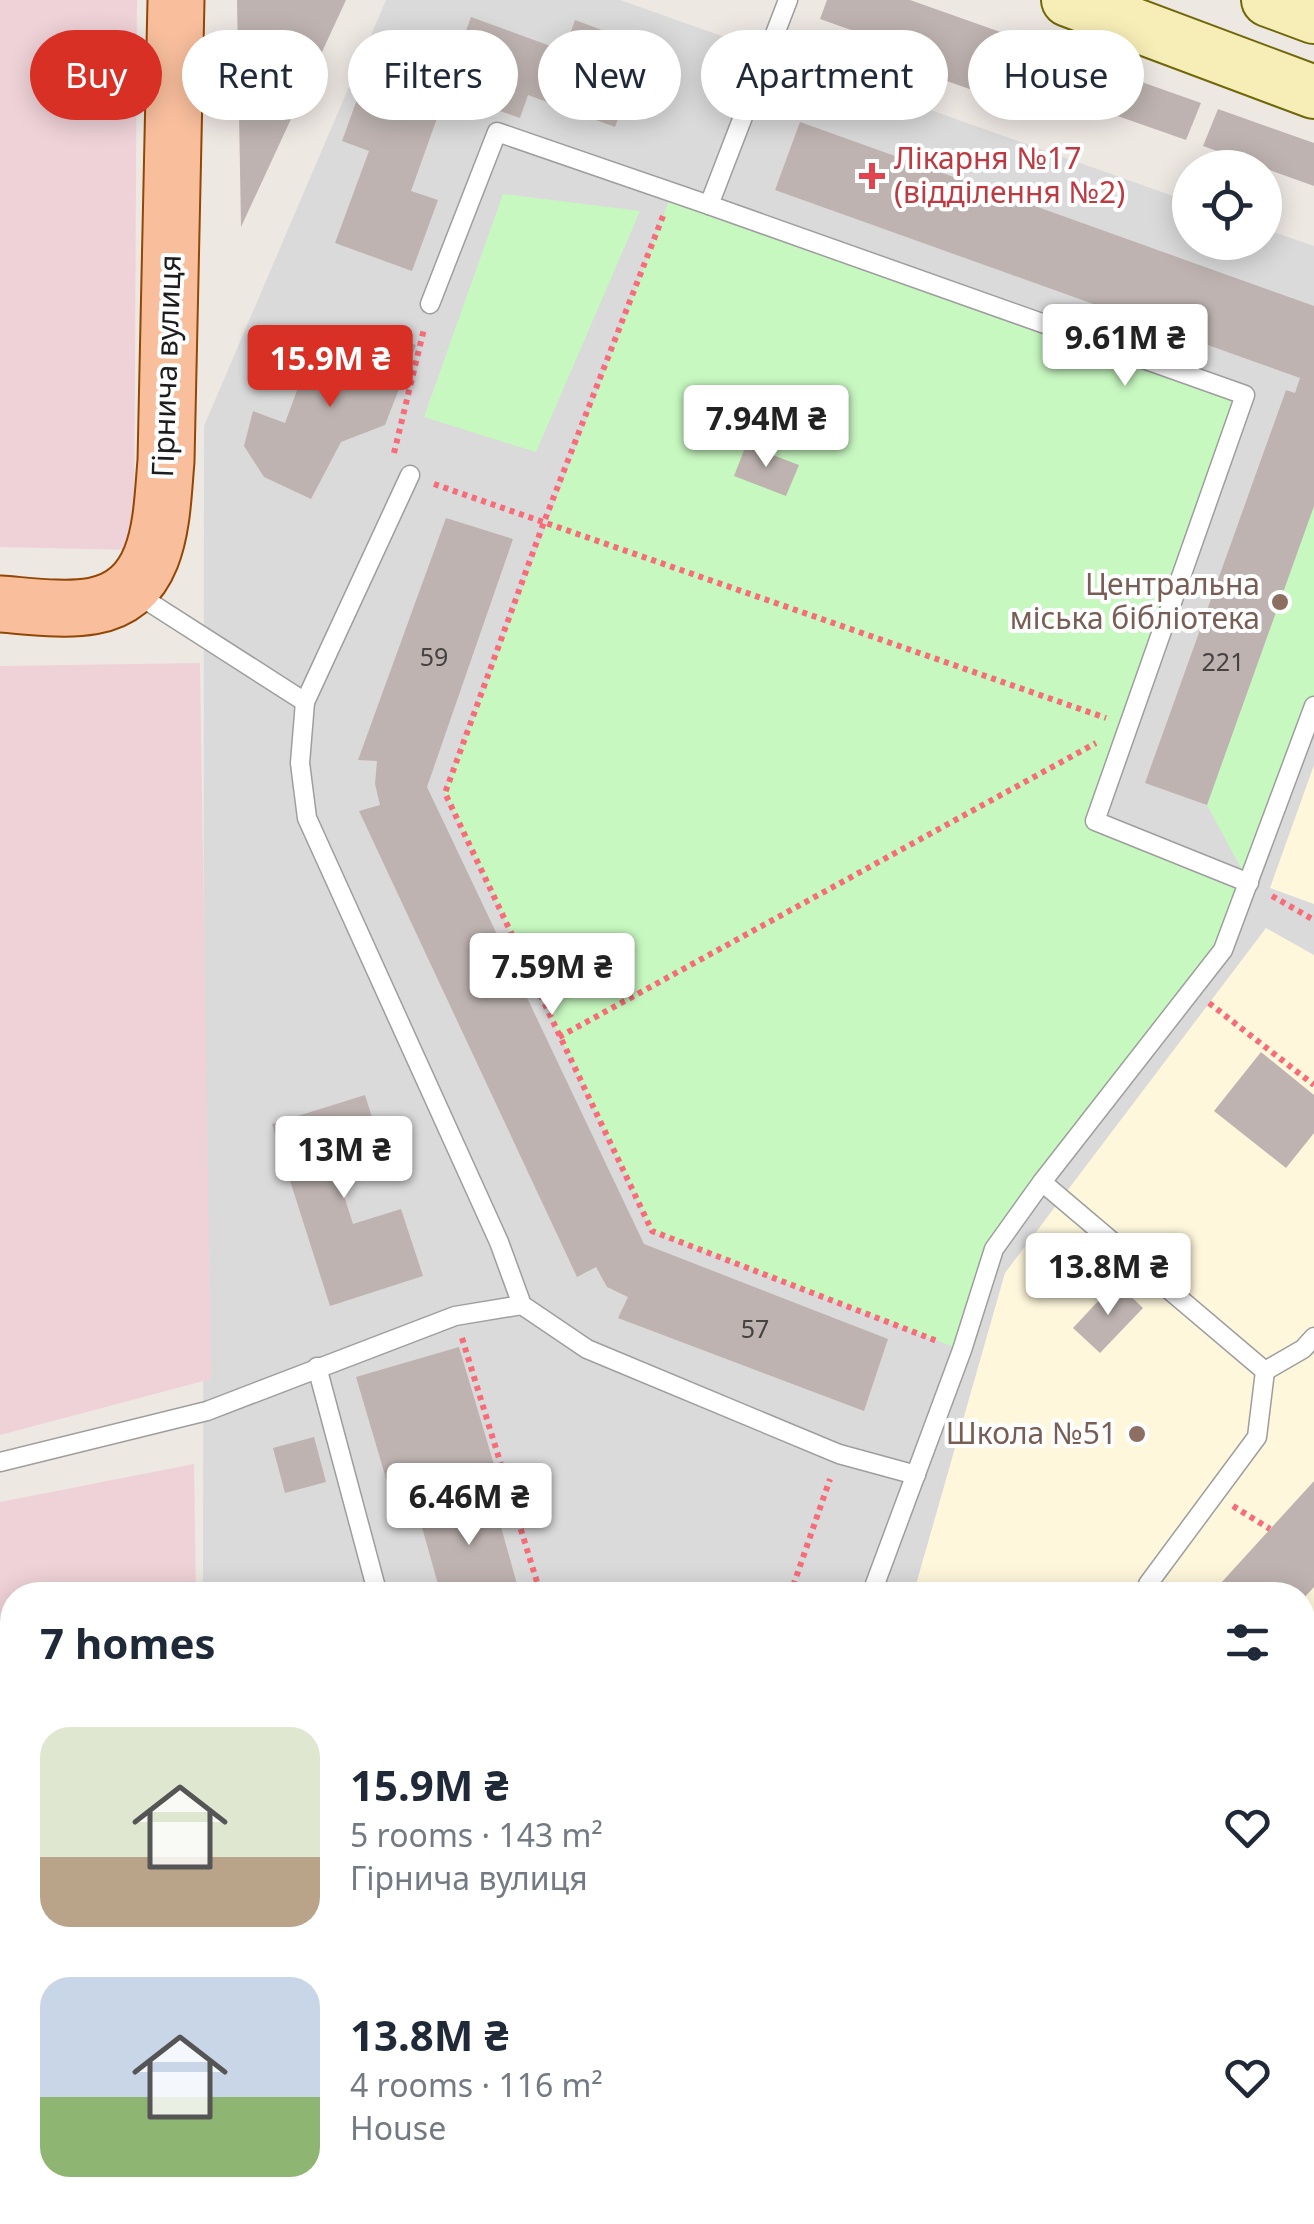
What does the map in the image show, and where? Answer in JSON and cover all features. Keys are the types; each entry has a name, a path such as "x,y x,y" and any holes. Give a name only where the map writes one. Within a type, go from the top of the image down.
{"main road":[{"name":"Гірнича вулиця","path":"131,590 150,562 159,534 166,461 176,0"},
{"path":"1068,0 1314,92"},
{"path":"1268,0 1314,17"},
{"path":"0,604 92,606 131,590"}],"lane":[{"path":"708,205 788,0"},
{"path":"430,304 496,132 1244,395 1094,821 1249,883"},
{"path":"410,476 304,702 300,763 307,818 499,1242 522,1305 587,1349 839,1454 916,1476"},
{"path":"131,590 304,702"},
{"path":"876,1582 962,1350 994,1249 1224,950 1314,706"},
{"path":"1042,1182 1266,1372"},
{"path":"0,1462 206,1411 455,1316 522,1305"},
{"path":"1266,1372 1303,1349 1314,1337"},
{"path":"317,1367 375,1582"},
{"path":"1149,1582 1258,1437 1266,1372"}],"path":[{"path":"672,192 444,793 652,1232 962,1350"},
{"path":"430,304 394,454 410,476 1128,726"},
{"path":"559,1036 1128,726"},
{"path":"1249,883 1314,920"},
{"path":"1192,990 1314,1085"},
{"path":"455,1316 537,1582"},
{"path":"795,1582 839,1454"},
{"path":"1215,1494 1270,1529"}],"shaded area":[{"path":"0,0 137,0 137,30 30,30 30,120 136,120 134,550 0,547"},
{"path":"386,0 620,0 705,30 701,30 701,120 948,120 948,116 1172,196 1172,260 1282,260 1282,235 1314,246 1314,1582 203,1582 204,426 348,89 348,120 518,120 518,30 373,30"},
{"path":"200,663 211,1379 0,1435 0,666"},
{"path":"1314,765 1314,904 1270,888"},
{"name":"Школа №51","path":"1266,928 1314,955 1314,1582 917,1582 1005,1273"},
{"path":"194,1464 196,1582 0,1582 0,1502"}],"green space":[{"path":"672,193 1245,395 1095,820 1248,881 1207,805 1314,505 1314,706 1224,950 994,1249 962,1350 652,1231 445,793"},
{"path":"503,194 640,211 536,452 424,417"}],"building":[{"path":"237,0 346,0 328,39 328,30 238,30"},
{"path":"827,0 910,0 995,30 968,30 968,88 948,81 948,30 851,30 820,19"},
{"path":"471,17 507,30 466,30"},
{"path":"575,20 602,30 571,30"},
{"path":"518,34 538,41 538,99 528,95 520,118"},
{"path":"1144,83 1201,103 1186,140 1129,120 1144,120"},
{"path":"1218,109 1314,143 1314,186 1282,174 1282,150 1214,150 1203,146"},
{"path":"239,120 290,120 241,227"},
{"path":"350,120 436,120 411,191 438,200 412,271 335,243 369,151 342,141"},
{"path":"596,120 618,120 615,127"},
{"path":"800,122 1172,255 1172,260 1186,260 1314,306 1314,506 1207,805 1145,783 1286,390 1295,393 1300,378 775,190"},
{"path":"361,325 416,345 385,425 341,442 311,499 264,477 244,446 253,411 285,423 313,347 348,361"},
{"path":"746,445 799,465 786,496 734,476"},
{"path":"446,518 513,539 427,787 644,1244 888,1339 864,1411 618,1318 628,1297 607,1287 596,1267 577,1277 359,811 380,805 375,784 377,761 358,760"},
{"path":"1261,1052 1314,1095 1314,1133 1286,1168 1214,1111"},
{"path":"365,1095 388,1168 340,1183 353,1224 401,1209 423,1276 330,1306 272,1124"},
{"path":"1116,1282 1143,1308 1100,1353 1073,1328"},
{"path":"459,1347 498,1478 395,1509 356,1377"},
{"path":"314,1437 326,1482 285,1493 273,1448"},
{"path":"1314,1481 1314,1582 1222,1582"},
{"path":"491,1491 516,1582 437,1582 418,1513"}],"place":[{"name":"Лікарня №17 (відділення №2)","path":"872,176"},
{"name":"Центральна міська бібліотека","path":"1280,602"},
{"name":"Школа №51","path":"1137,1434"}]}
